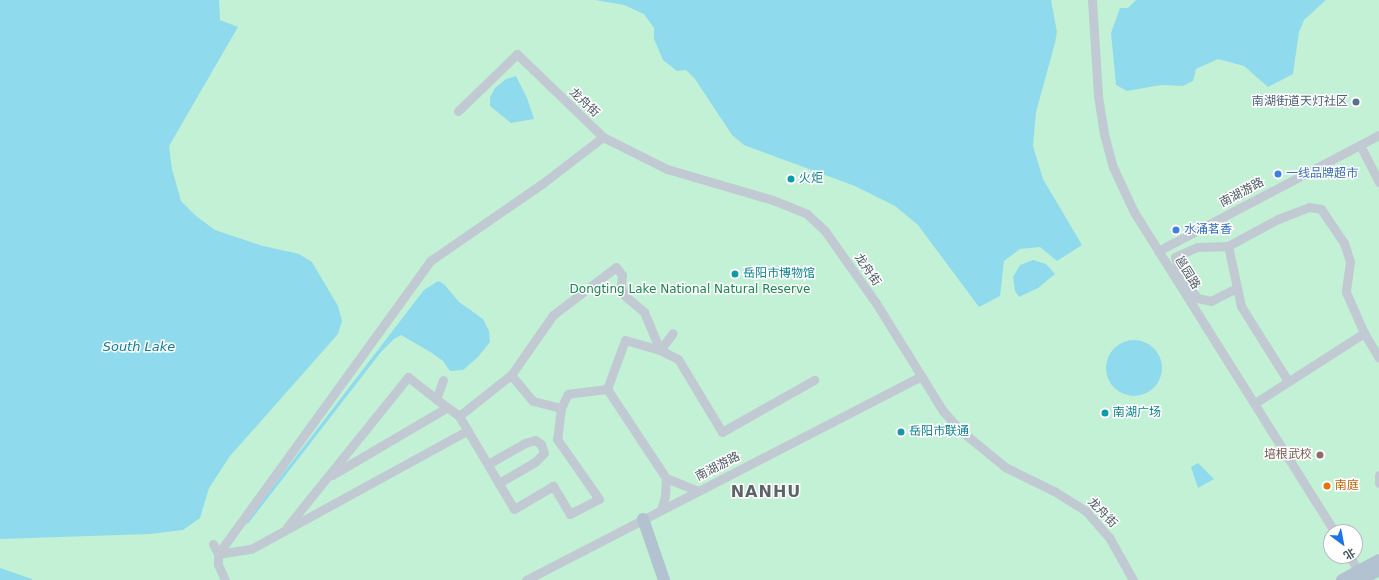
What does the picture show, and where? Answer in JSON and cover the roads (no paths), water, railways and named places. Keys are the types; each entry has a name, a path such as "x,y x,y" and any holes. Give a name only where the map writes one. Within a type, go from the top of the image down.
{"main road":[{"path":"641,521 658,580"},
{"path":"641,521 664,580"},
{"path":"1360,576 1379,560"},
{"path":"1342,580 1379,570"}],"street":[{"name":"邕园路","path":"1092,0 1098,96 1104,134 1113,167 1134,212 1255,402 1330,524"},
{"name":"龙舟街","path":"458,110 517,54 603,137 667,169 774,200 808,214 825,230 876,303 943,411 984,452 1005,466 1054,491 1086,511 1109,537 1133,580"},
{"name":"南湖游路","path":"1158,251 1379,135"},
{"path":"218,554 430,261 544,183 603,137"},
{"path":"1360,145 1379,182"},
{"path":"1236,288 1211,301 1197,298 1180,271 1175,258 1197,247 1228,246 1284,216 1309,207 1321,209 1344,243 1350,262 1346,292 1364,334 1379,358"},
{"path":"1228,246 1235,273 1236,288 1247,318 1288,381"},
{"path":"459,416 511,375 553,315 616,267 622,275 621,286 625,296 644,312 660,350"},
{"path":"660,350 673,333"},
{"path":"1255,402 1364,334"},
{"path":"607,389 626,340 660,350 678,359 722,432 814,380"},
{"path":"511,375 533,401 561,408"},
{"name":"南湖游路","path":"526,580 921,376"},
{"path":"284,531 408,377 446,408 459,416 514,509 553,486 570,514 599,499 556,438 561,408 568,394 607,389"},
{"path":"436,399 443,380"},
{"path":"607,389 666,478 699,491"},
{"path":"326,478 446,408"},
{"path":"218,554 251,549 468,430"},
{"path":"488,464 525,443 535,440 541,444 544,453 535,462 499,483"},
{"path":"1379,475 1379,483"},
{"path":"661,510 666,478"},
{"path":"213,544 218,554 218,564 225,580"},
{"path":"1353,564 1360,576"}],"water":[{"name":"South Lake","path":"0,0 219,0 220,20 238,27 169,146 172,169 181,201 196,216 215,230 263,246 299,254 312,262 338,306 342,321 338,334 230,456 209,488 200,518 183,530 150,534 0,539"},
{"path":"595,0 1051,0 1057,32 1036,112 1033,146 1043,179 1082,245 1057,261 1040,247 1020,249 1004,261 1000,296 979,307 918,225 895,206 855,186 744,145 732,135 695,79 686,70 677,71 663,60 654,39 654,28 644,14 624,5"},
{"path":"1136,0 1326,0 1304,20 1299,32 1293,74 1268,87 1244,66 1218,59 1196,69 1193,81 1183,86 1161,85 1127,91 1116,85 1111,33 1120,8 1128,8"},
{"path":"516,76 527,98 534,119 511,123 490,106 490,97 495,88 506,79"},
{"path":"1033,260 1046,264 1055,274 1038,288 1019,297 1015,291 1013,277 1020,265"},
{"path":"438,281 444,284 459,302 483,319 489,331 490,342 478,357 463,370 450,371 443,361 401,335 394,339 381,352 247,525 248,519 424,290"},
{"path":"1134,340 1145,342 1154,348 1160,357 1162,368 1160,379 1154,388 1145,394 1134,396 1123,394 1114,388 1108,379 1106,368 1108,357 1114,348 1123,342"},
{"path":"1198,463 1214,479 1198,488 1191,467"},
{"path":"0,568 32,579 32,580 0,580"}],"place":[{"name":"南湖街道天灯社区","path":"1356,102"},
{"name":"一线品牌超市","path":"1278,174"},
{"name":"火炬","path":"791,179"},
{"name":"水涌茗香","path":"1176,230"},
{"name":"岳阳市博物馆","path":"735,274"},
{"name":"南湖广场","path":"1105,413"},
{"name":"岳阳市联通","path":"901,432"},
{"name":"培根武校","path":"1320,455"},
{"name":"南庭","path":"1327,486"}],"district":[{"name":"NANHU","path":"766,492"}],"park label":[{"name":"Dongting Lake National Natural Reserve","path":"690,290"}]}
